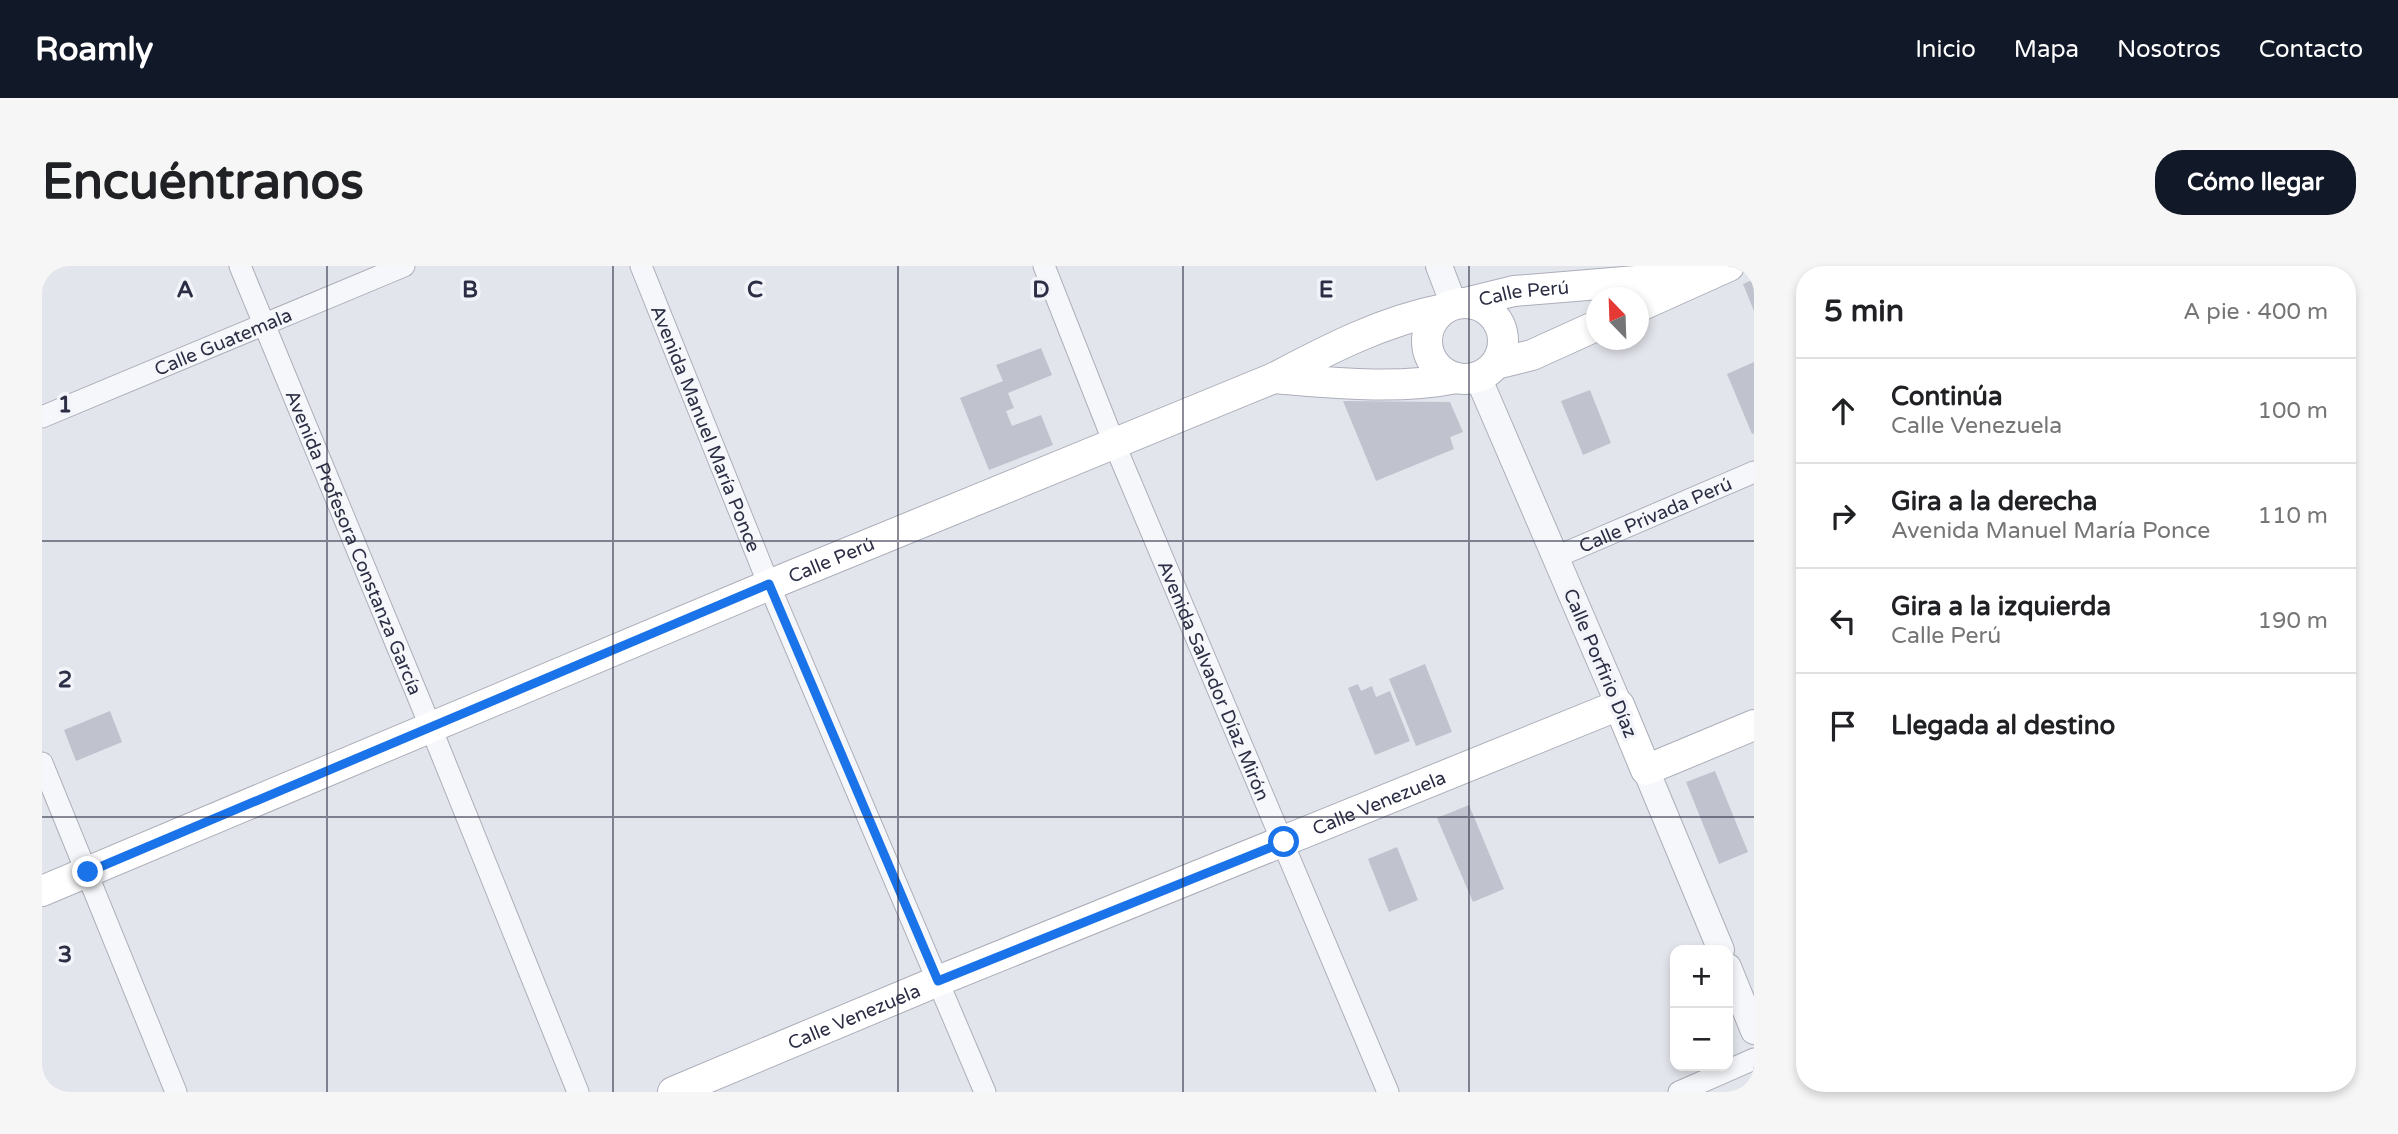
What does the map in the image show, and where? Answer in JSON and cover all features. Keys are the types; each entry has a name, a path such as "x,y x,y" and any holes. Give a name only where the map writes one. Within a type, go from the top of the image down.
{"main road":[{"name":"Calle Perú","path":"42,891 769,584 1274,378 1337,344 1400,319 1514,291 1719,270"},
{"name":"Calle Perú","path":"1649,302 1719,270"},
{"path":"1454,305 1477,305 1488,310 1497,318 1502,329 1502,353 1477,373 1444,374 1429,354 1429,329 1435,318 1454,305"},
{"name":"Calle Perú","path":"1274,378 1419,384 1477,373 1532,355 1586,331"},
{"name":"Calle Venezuela","path":"673,1092 938,981 1619,705"},
{"name":"Calle Porfirio Díaz","path":"1619,705 1646,770"},
{"path":"1646,770 1754,725"}],"street":[{"name":"Avenida Profesora Constanza García","path":"240,266 578,1092"},
{"name":"Calle Guatemala","path":"42,417 404,266"},
{"name":"Avenida Manuel María Ponce","path":"640,266 769,584 985,1092"},
{"name":"Avenida Salvador Díaz Mirón","path":"1044,266 1114,443 1388,1092"},
{"path":"1438,266 1454,305"},
{"name":"Calle Porfirio Díaz","path":"1477,373 1619,705"},
{"name":"Calle Privada Perú","path":"1556,557 1754,472"},
{"path":"42,763 176,1092"},
{"name":"Calle Porfirio Díaz","path":"1646,770 1719,945"},
{"path":"1733,979 1754,1031"},
{"path":"1679,1092 1754,1059"}],"building":[{"path":"1754,279 1754,311 1743,284"},
{"path":"1041,348 1052,375 1008,393 1014,408 1006,411 1012,426 1041,415 1053,445 989,470 960,398 1003,381 996,365"},
{"path":"1754,362 1754,433 1752,434 1727,374"},
{"path":"1590,390 1611,443 1583,455 1561,401"},
{"path":"1343,401 1450,402 1463,432 1450,437 1454,449 1376,481"},
{"path":"1425,664 1452,732 1416,746 1389,679"},
{"path":"1358,684 1361,691 1372,686 1376,697 1390,691 1410,741 1375,755 1348,688"},
{"path":"110,711 122,742 76,761 64,730"},
{"path":"1715,771 1748,852 1719,864 1686,782"},
{"path":"1469,805 1504,889 1473,902 1437,818"},
{"path":"1397,847 1418,900 1389,912 1368,859"}],"route":[{"path":"88,872 769,584 938,981 1284,842"}]}
